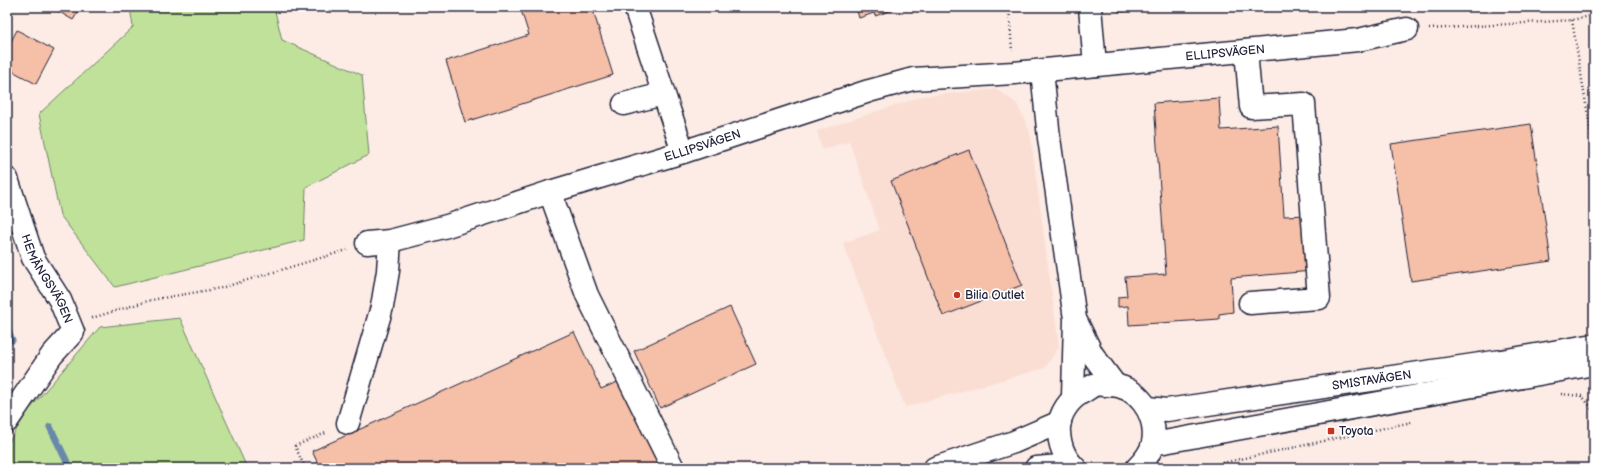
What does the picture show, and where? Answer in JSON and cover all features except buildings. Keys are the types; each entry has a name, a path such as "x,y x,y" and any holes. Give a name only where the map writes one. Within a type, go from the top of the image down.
{"street":[{"path":"635,7 683,152"},
{"path":"1090,7 1095,65"},
{"name":"ELLIPSVÄGEN","path":"367,243 390,242 447,226 550,192 683,152 869,91 913,79 1014,73 1358,40 1407,29"},
{"path":"1246,51 1251,107 1304,104 1320,298 1250,303"},
{"path":"1042,70 1048,138 1075,319 1073,397"},
{"path":"624,104 664,94"},
{"name":"HEMÄNGSVÄGEN","path":"7,179 33,258 60,300 73,332"},
{"path":"550,192 587,295 673,468"},
{"path":"348,423 382,307 388,271 390,242"},
{"path":"1075,319 1092,354 1115,385"},
{"path":"7,421 52,355 73,332"},
{"name":"SMISTAVÄGEN","path":"1148,408 1167,410 1594,346"},
{"name":"SMISTAVÄGEN","path":"1153,444 1594,364"},
{"path":"1073,466 1062,450 1058,435 1060,422 1065,407 1073,397 1094,385 1115,385 1132,392 1148,408 1154,424 1153,444 1147,458 1137,468"},
{"path":"934,468 1014,442 1060,422"},
{"path":"1036,468 1073,466"}],"path":[{"path":"1009,7 1014,73"},
{"path":"1407,29 1444,30 1572,20 1594,15"},
{"path":"1572,20 1594,152"},
{"path":"73,332 94,317 108,312 151,300 221,288 367,243"},
{"path":"1554,393 1582,396 1594,411"},
{"path":"1199,468 1416,421"},
{"path":"305,468 296,446 348,423"}],"shaded area":[{"name":"Bilia Outlet","path":"997,89 1017,104 1030,132 1059,347 1045,368 905,407 843,243 880,230 849,141 822,150 817,131 923,96"}],"green space":[{"path":"130,7 274,7 282,40 362,75 369,155 306,187 304,240 115,287 60,215 39,114 133,27"},
{"path":"180,318 247,468 7,468 7,445 28,411 100,327"}],"waterway":[{"path":"7,328 12,340"},
{"path":"50,427 70,468"}],"place":[{"name":"Bilia Outlet","path":"957,295"},
{"name":"Toyota","path":"1331,431"}]}
